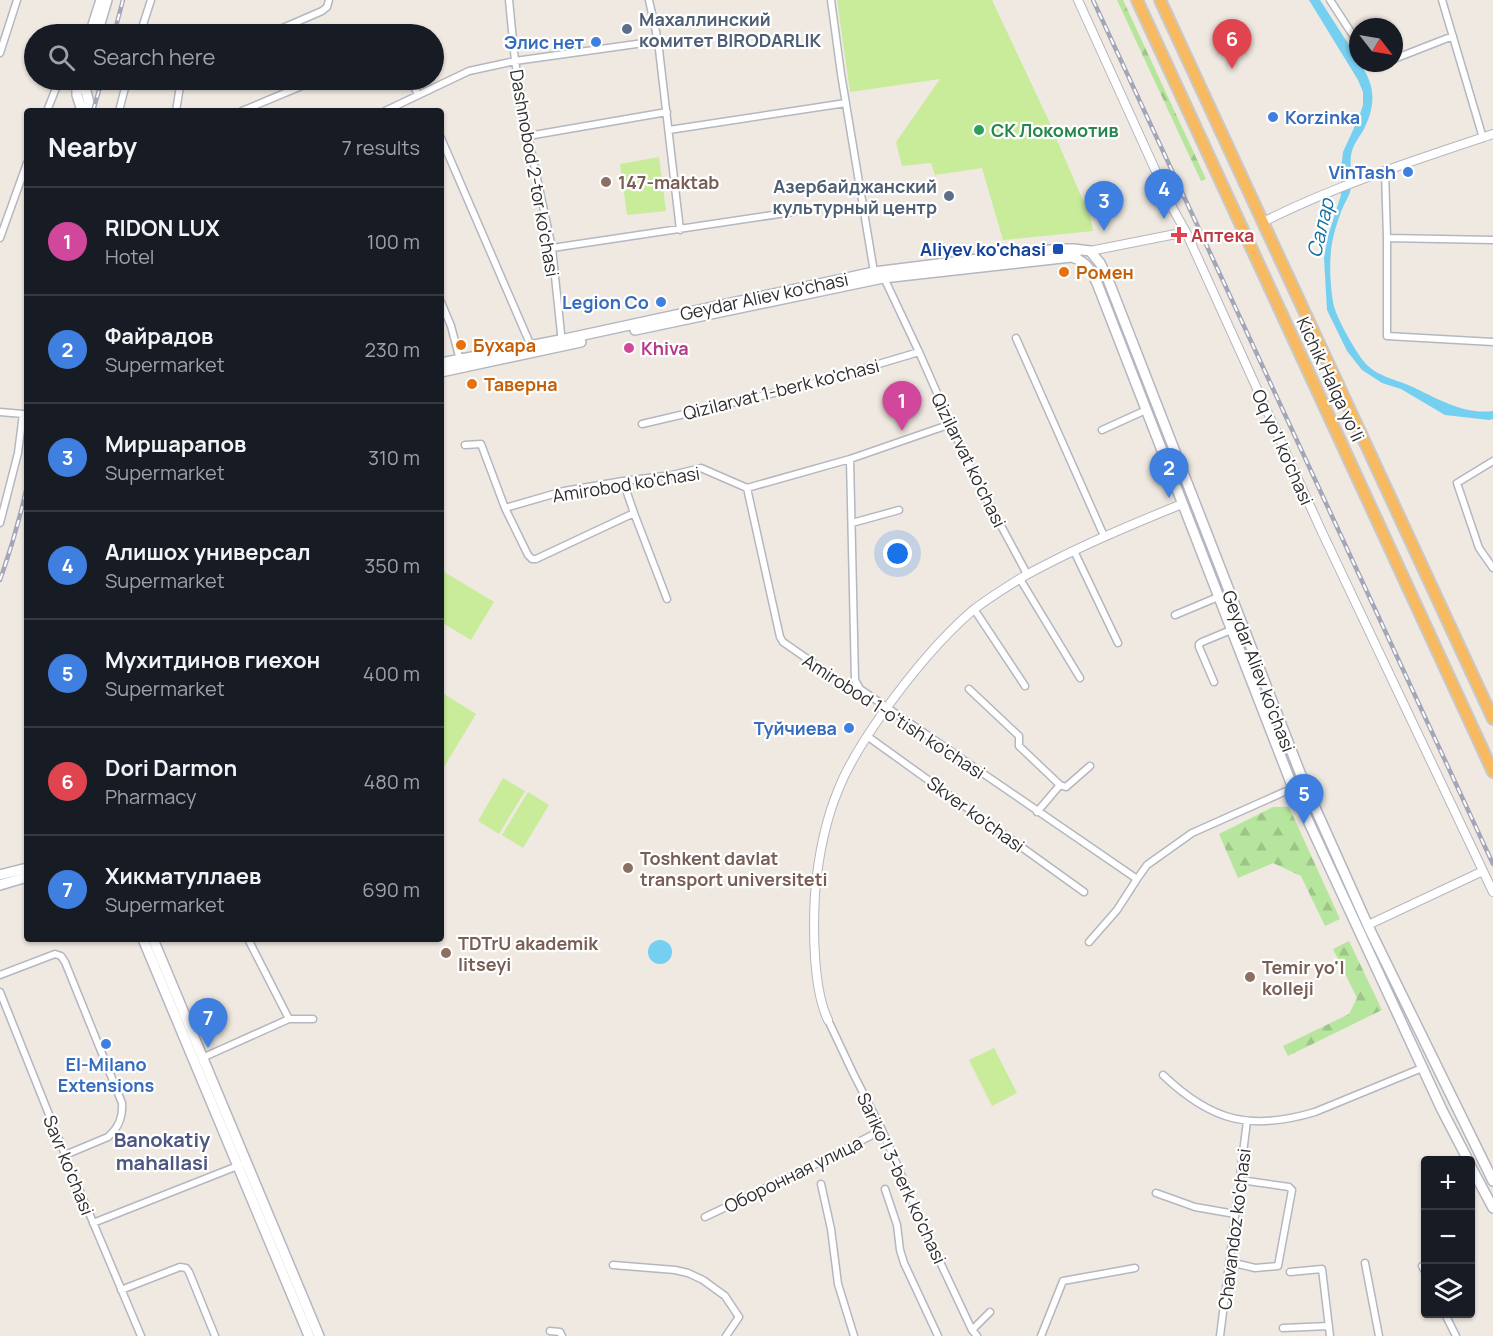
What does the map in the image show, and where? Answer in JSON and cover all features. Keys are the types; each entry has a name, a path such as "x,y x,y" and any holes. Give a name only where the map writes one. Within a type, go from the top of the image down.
{"highway":[{"name":"Kichik Halqa yo'li","path":"1137,0 1493,772"},
{"name":"Kichik Halqa yo'li","path":"1160,0 1493,719"},
{"path":"1245,231 1263,222"}],"main road":[{"path":"93,24 101,0"},
{"path":"100,24 107,0"},
{"path":"77,90 81,108"},
{"path":"86,90 90,108"},
{"name":"Geydar Aliev ko'chasi","path":"444,367 562,343 874,272 1058,249 1090,251 1104,270 1192,499 1363,927 1422,1068 1466,1156"},
{"name":"Geydar Aliev ko'chasi","path":"444,367 459,360 531,346 586,341 883,278 1071,257 1090,251"},
{"name":"Geydar Aliev ko'chasi","path":"1071,257 1084,262 1093,274 1293,788 1491,1178"},
{"path":"1124,354 1135,350"},
{"path":"1182,504 1192,499"},
{"path":"1293,788 1304,783"},
{"path":"0,875 24,869"},
{"path":"0,885 24,878"},
{"path":"144,942 319,1336"},
{"path":"154,942 202,1058 309,1336"},
{"path":"1422,1068 1434,1063"},
{"path":"1475,1174 1493,1208"},
{"path":"1479,1182 1491,1178"}],"street":[{"path":"0,53 17,0"},
{"path":"143,24 151,0"},
{"path":"292,24 322,11 327,7 329,0"},
{"name":"Dashnobod 2-tor ko'chasi","path":"509,0 515,61 528,136 552,248 562,343"},
{"path":"649,0 658,41 680,230"},
{"path":"831,0 874,272"},
{"name":"Oq yo'l ko'chasi","path":"1078,0 1326,541 1493,892"},
{"path":"1330,0 1349,29"},
{"path":"1442,0 1483,138"},
{"path":"1403,55 1453,36"},
{"path":"444,83 469,71 515,61 658,41"},
{"path":"48,108 55,90"},
{"path":"120,108 124,90"},
{"path":"176,108 179,90"},
{"path":"249,108 292,90"},
{"path":"416,90 418,95"},
{"path":"391,108 429,90"},
{"path":"669,130 846,103"},
{"path":"528,136 667,112"},
{"path":"1263,222 1327,192 1493,134"},
{"path":"444,145 531,346"},
{"path":"1385,170 1387,336 1493,342"},
{"path":"0,238 24,171"},
{"path":"552,248 806,210"},
{"name":"Geydar Aliev ko'chasi","path":"1090,251 1186,232"},
{"path":"1387,238 1493,240"},
{"name":"Qizilarvat ko'chasi","path":"874,272 885,280 971,470 1024,577 1080,678"},
{"path":"444,309 451,326 459,360"},
{"path":"1016,338 1104,536"},
{"name":"Qizilarvat 1-berk ko'chasi","path":"642,424 808,385 919,352"},
{"path":"1102,430 1146,410"},
{"path":"0,412 23,414 18,453 0,523"},
{"path":"747,488 850,459 951,424"},
{"path":"465,445 481,444 505,508 532,559 633,513"},
{"path":"850,459 855,680 860,689"},
{"path":"1493,461 1456,483 1479,548 1493,568"},
{"name":"Amirobod ko'chasi","path":"505,508 564,491 672,475 701,468 747,488"},
{"path":"623,481 633,513 667,599"},
{"name":"Amirobod 1-o'tish ko'chasi","path":"747,488 782,640 845,685 860,689 1137,879"},
{"path":"828,1020 818,984 814,917 817,879 826,828 845,774 886,708 927,656 974,609 1024,577 1074,551 1182,504"},
{"path":"852,523 899,510"},
{"path":"1074,551 1118,643"},
{"path":"1175,615 1218,597"},
{"path":"974,609 1025,686"},
{"path":"1214,682 1199,644 1231,630"},
{"path":"969,689 1019,736 1019,746 1060,785 1066,787 1090,766"},
{"name":"Skver ko'chasi","path":"867,736 1084,892"},
{"path":"1037,812 1060,785"},
{"path":"1089,942 1118,910 1147,865 1192,833 1293,788"},
{"path":"1363,927 1484,871"},
{"path":"250,942 289,1019"},
{"path":"0,975 55,954 61,956 122,1103 121,1121 108,1137 65,1155"},
{"name":"Savr ko'chasi","path":"0,992 141,1336"},
{"path":"202,1058 289,1019 313,1019"},
{"name":"Sariko'l 3-berk ko'chasi","path":"828,1020 882,1130 924,1228 975,1333"},
{"path":"1163,1075 1178,1089 1206,1108 1233,1119 1265,1122 1315,1112 1422,1068"},
{"name":"Chavandoz ko'chasi","path":"1220,1336 1247,1121"},
{"name":"Оборонная улица","path":"705,1217 882,1130"},
{"path":"93,1223 242,1164"},
{"path":"1230,1262 1255,1268 1278,1266 1292,1191 1289,1187 1240,1180"},
{"path":"821,1184 831,1229 838,1284 854,1336"},
{"path":"885,1189 897,1225 904,1263 938,1336"},
{"path":"1156,1193 1195,1207 1235,1214"},
{"path":"1365,1263 1379,1336"},
{"path":"613,1265 675,1270 703,1280 725,1296 739,1317 726,1336"},
{"path":"121,1290 184,1267 189,1272 216,1336"},
{"path":"1041,1336 1063,1281 1135,1268"},
{"path":"1290,1272 1322,1269 1330,1336"},
{"path":"975,1333 990,1312"},
{"path":"1447,1318 1456,1336"},
{"path":"1283,1328 1329,1326"},
{"path":"550,1331 560,1332 562,1336"}],"green space":[{"name":"СК Локомотив","path":"837,0 992,0 1047,117 1091,219 1093,231 1003,240 982,168 935,175 931,163 902,166 896,142 940,79 850,92"},
{"path":"1117,0 1123,0 1206,179 1201,181"},
{"path":"659,157 666,211 627,215 620,164"},
{"path":"444,572 494,602 471,640 444,624"},
{"path":"444,694 476,714 444,767"},
{"path":"503,778 525,791 499,834 478,821"},
{"path":"528,792 549,805 523,848 502,835"},
{"path":"1273,807 1289,807 1340,919 1325,926 1301,876 1273,863 1238,878 1219,834"},
{"path":"1349,941 1382,1010 1288,1056 1283,1046 1349,1014 1357,998 1333,949"},
{"path":"994,1048 1017,1093 992,1106 969,1060"}],"water":[{"name":"Салар","path":"1309,0 1320,0 1349,45 1349,65"},
{"name":"Салар","path":"1353,72 1365,72 1371,88 1372,104 1367,122 1352,151 1350,192 1332,243 1331,288 1338,316 1358,353 1376,372 1459,408 1481,412 1493,411 1493,419 1445,415 1401,389 1382,383 1362,370 1347,351 1327,310 1324,258 1328,236 1341,195 1343,152 1363,105 1363,92"},
{"path":"660,940 668,944 672,952 668,960 660,964 652,960 648,952 652,944"}],"railway":[{"path":"117,24 123,0"},
{"path":"1093,0 1493,864"},
{"path":"94,108 99,90"},
{"path":"0,580 24,498"}],"place":[{"name":"Махаллинский комитет BIRODARLIK","path":"627,29"},
{"name":"Элис нет","path":"596,42"},
{"name":"Dori Darmon","path":"1232,69"},
{"name":"Korzinka","path":"1273,117"},
{"name":"СК Локомотив","path":"979,130"},
{"name":"VinTash","path":"1408,172"},
{"name":"147-maktab","path":"606,182"},
{"name":"Азербайджанский культурный центр","path":"949,196"},
{"name":"Алишох универсал","path":"1164,219"},
{"name":"Миршарапов","path":"1104,231"},
{"name":"Аптека","path":"1179,235"},
{"name":"Aliyev ko'chasi","path":"1058,249"},
{"name":"Ромен","path":"1064,272"},
{"name":"Legion Co","path":"661,302"},
{"name":"Бухара","path":"461,345"},
{"name":"Khiva","path":"629,348"},
{"name":"Таверна","path":"472,384"},
{"name":"RIDON LUX","path":"902,431"},
{"name":"Файрадов","path":"1169,498"},
{"name":"Туйчиева","path":"849,728"},
{"name":"Мухитдинов гиехон","path":"1304,824"},
{"name":"Toshkent davlat transport universiteti","path":"628,868"},
{"name":"TDTrU akademik litseyi","path":"446,953"},
{"name":"Temir yo'l kolleji","path":"1250,977"},
{"name":"El-Milano Extensions","path":"106,1044"},
{"name":"Хикматуллаев","path":"208,1048"}],"district":[{"name":"Banokatiy mahallasi","path":"162,1150"}]}
